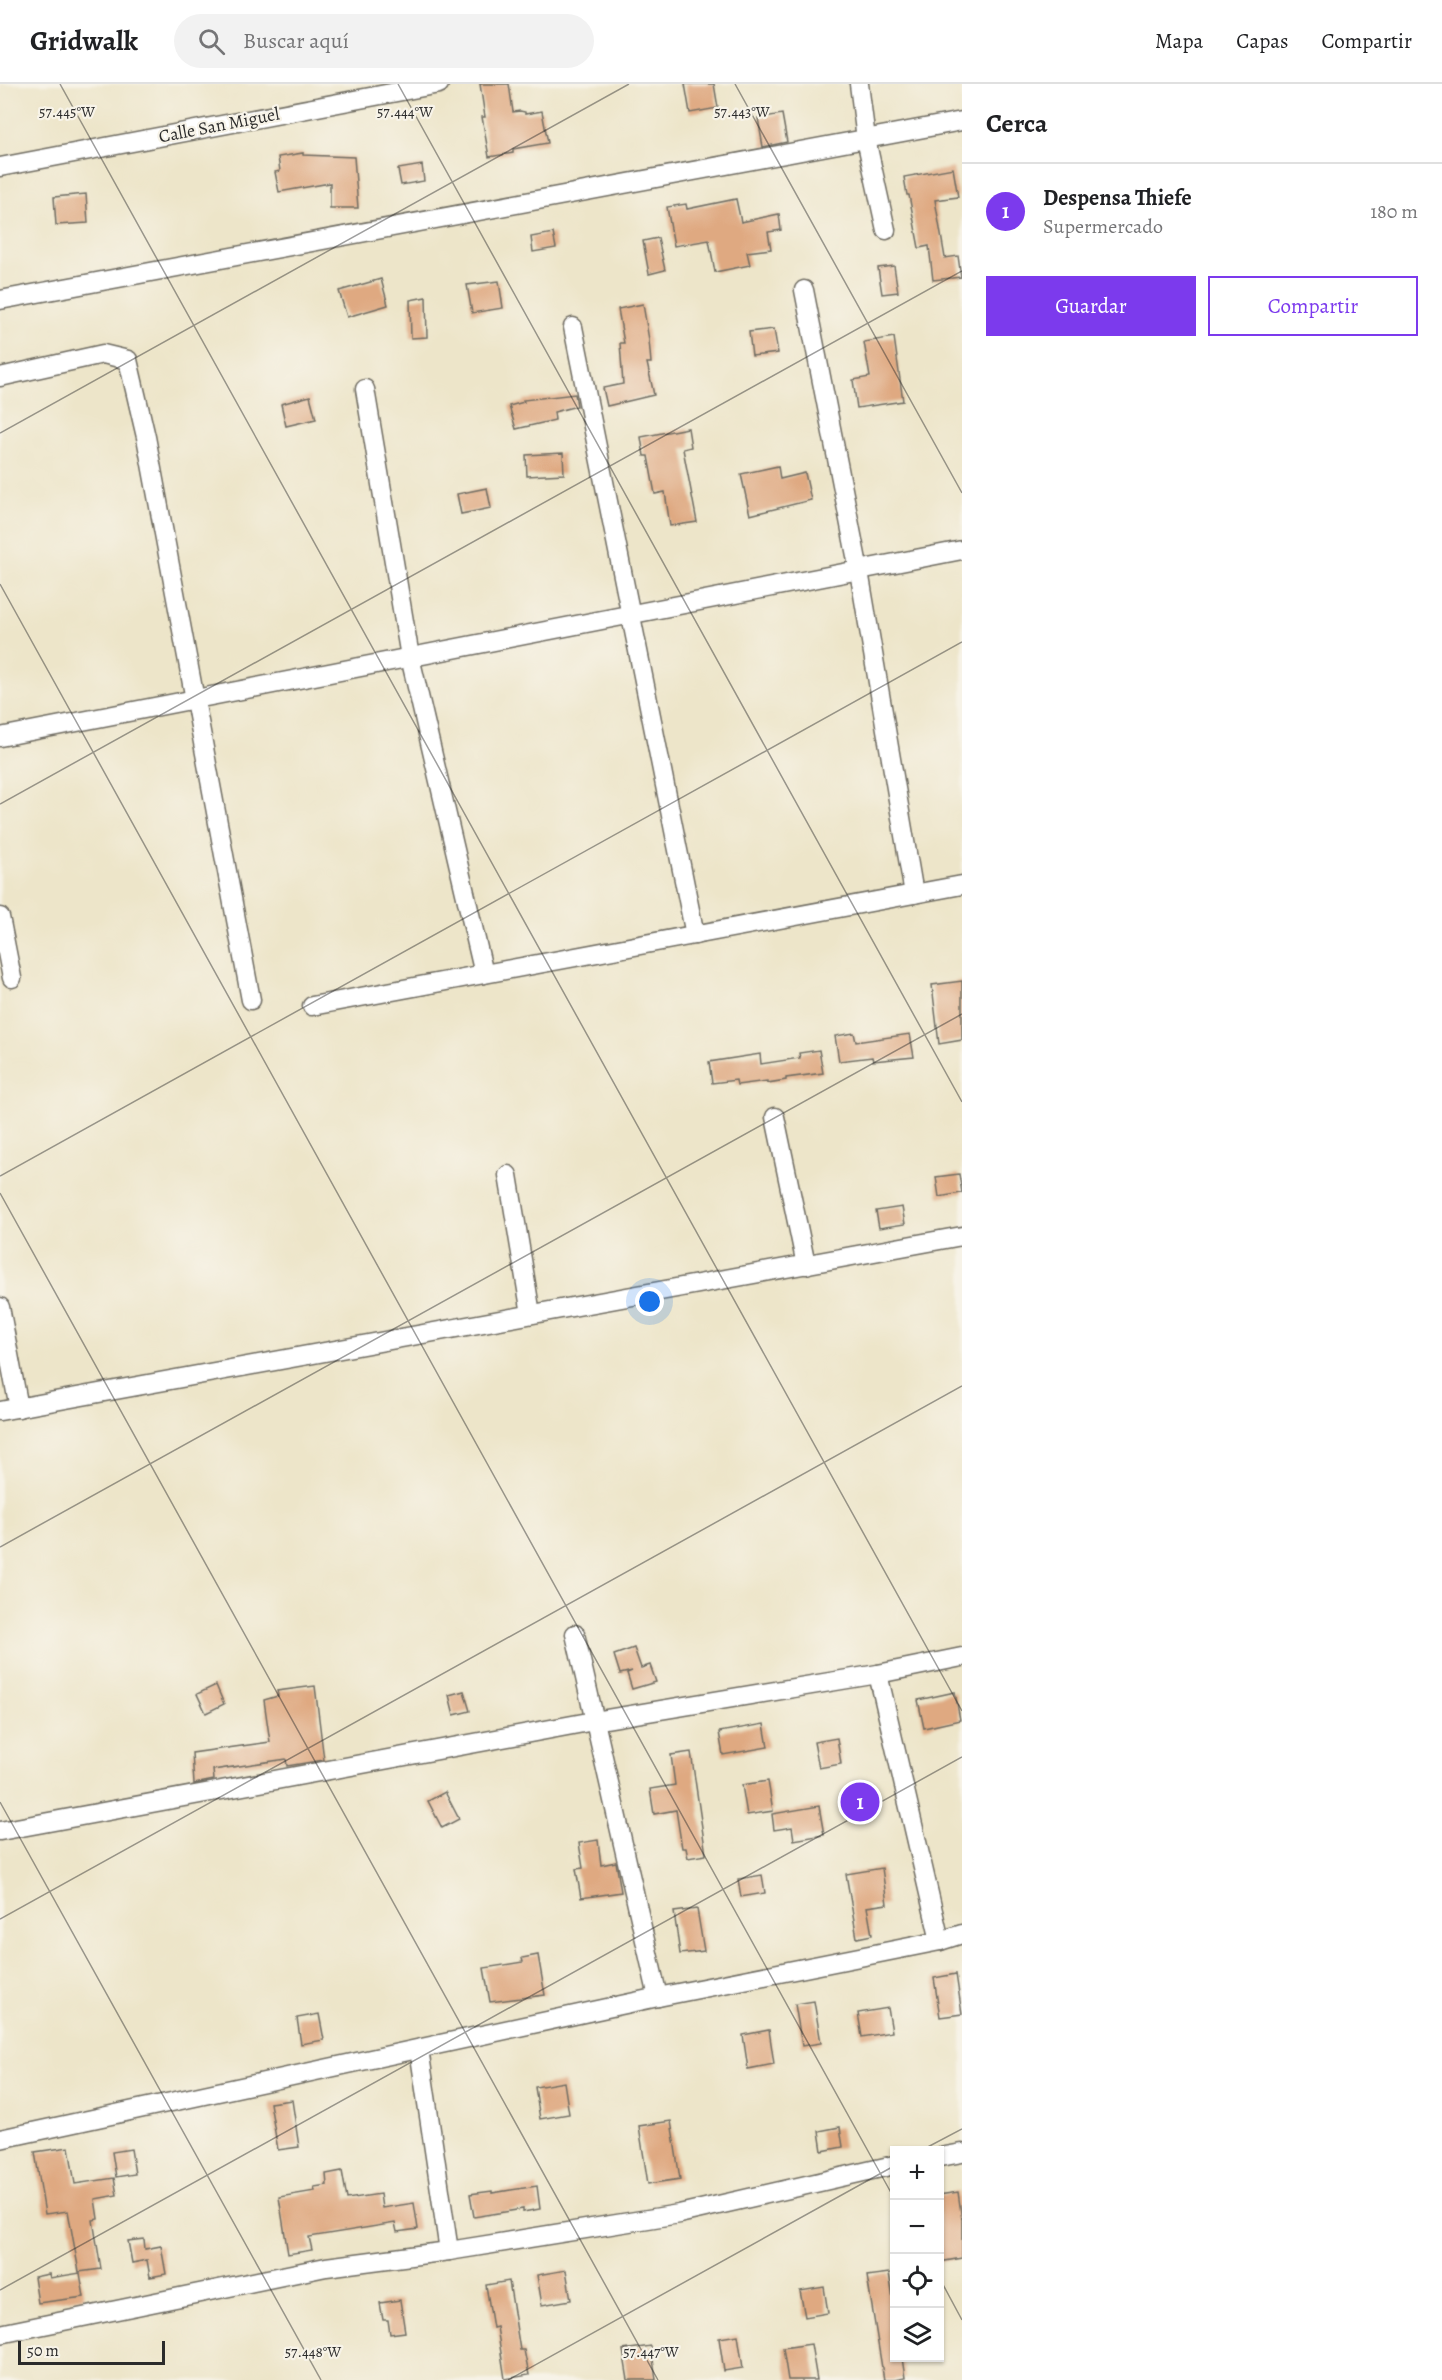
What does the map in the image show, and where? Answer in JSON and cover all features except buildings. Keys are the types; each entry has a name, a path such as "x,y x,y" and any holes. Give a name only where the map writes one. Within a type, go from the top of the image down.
{"street":[{"name":"Calle San Miguel","path":"0,168 439,84"},
{"path":"859,84 866,139 886,230"},
{"path":"0,300 962,121"},
{"path":"804,290 859,571 914,894"},
{"path":"573,327 632,614 694,935"},
{"path":"0,377 103,354 128,360 146,437 251,1000"},
{"path":"364,389 410,657 484,974"},
{"path":"0,737 962,550"},
{"path":"312,1006 962,885"},
{"path":"0,917 12,978"},
{"path":"775,1117 806,1265"},
{"path":"508,1175 531,1314"},
{"path":"0,1411 962,1236"},
{"path":"0,1307 19,1408"},
{"path":"574,1634 658,1997"},
{"path":"0,1831 594,1721 962,1658"},
{"path":"878,1674 940,1941"},
{"path":"0,2139 658,1997 940,1941 962,1934"},
{"path":"418,2049 449,2251"},
{"path":"944,2156 962,2153"},
{"path":"0,2334 326,2267 449,2251 679,2214 890,2166"}],"place":[{"name":"Despensa Thiefe","path":"860,1802"}]}
